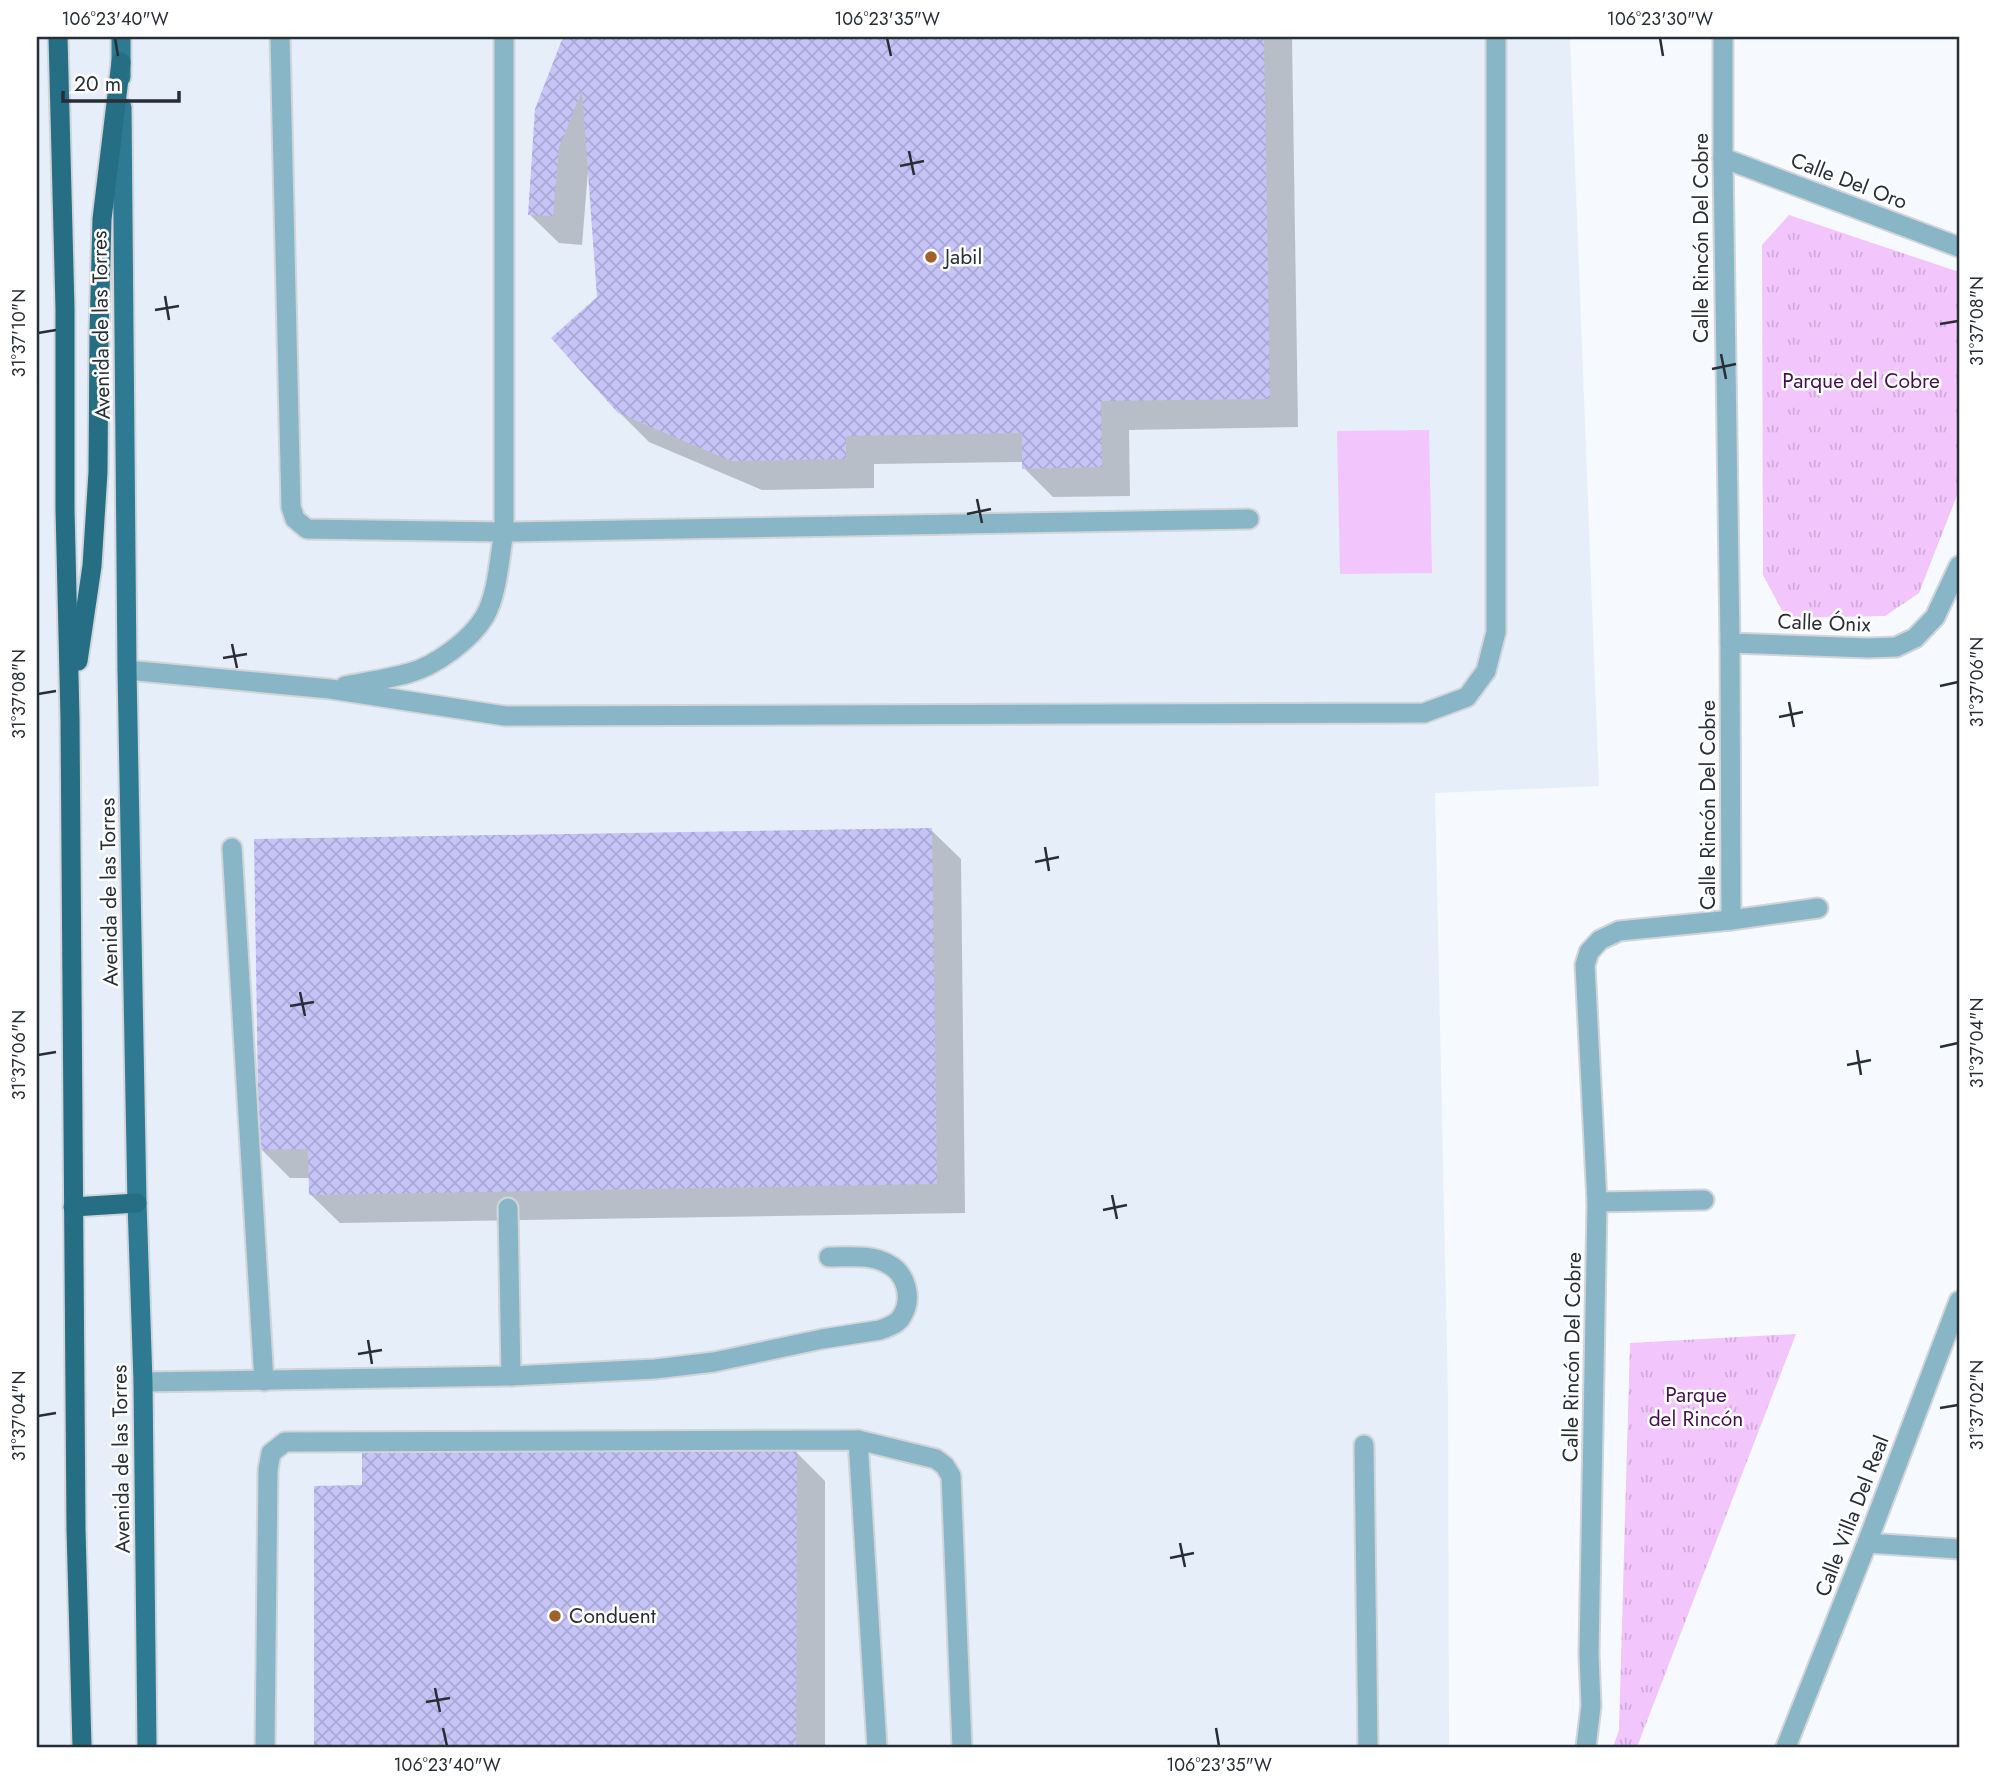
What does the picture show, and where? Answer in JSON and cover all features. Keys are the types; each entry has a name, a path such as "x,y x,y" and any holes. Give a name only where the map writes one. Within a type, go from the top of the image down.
{"highway":[{"name":"Avenida de las Torres","path":"58,37 65,309 76,1529 82,1747"},
{"path":"70,718 92,566 98,472 102,219 121,62"},
{"path":"73,1207 137,1203"}],"main road":[{"name":"Avenida de las Torres","path":"121,37 127,670 143,1382 147,1747"}],"street":[{"path":"280,37 291,507 295,519 307,529 504,532 1249,519"},
{"path":"330,689 411,673 443,657 467,637 485,616 493,593 504,532 504,37"},
{"path":"127,670 330,689 505,716 1424,713 1467,696 1486,671 1496,632 1496,37"},
{"name":"Calle Rincón Del Cobre","path":"1586,1747 1591,1706 1589,1654 1597,1202 1585,965 1589,952 1600,940 1619,931 1731,920 1723,37"},
{"name":"Calle Del Oro","path":"1723,158 1959,247"},
{"name":"Calle Ónix","path":"1730,643 1896,647 1915,638 1935,617 1959,566"},
{"path":"232,848 264,1381"},
{"path":"1731,920 1818,908"},
{"path":"1597,1202 1704,1200"},
{"path":"508,1208 511,1376"},
{"path":"143,1382 511,1376 655,1369 714,1362 880,1330 902,1317 906,1287 898,1271 874,1258 829,1257"},
{"name":"Calle Villa Del Real","path":"1786,1747 1959,1301"},
{"path":"858,1440 877,1747"},
{"path":"265,1747 268,1470 271,1453 285,1442 858,1440 936,1459 945,1466 951,1476 962,1747"},
{"path":"1364,1445 1368,1747"},
{"path":"1867,1543 1959,1549"}],"shaded area":[{"path":"37,37 1570,37 1599,786 1435,793 1448,1397 1449,1747 37,1747"}],"green space":[{"name":"Parque del Cobre","path":"1789,215 1959,272 1959,490 1919,593 1885,616 1786,618 1763,575 1762,245"},
{"path":"1429,430 1432,573 1340,574 1337,431"},
{"name":"Parque del Rincón","path":"1796,1334 1637,1747 1613,1747 1619,1730 1630,1343"}],"building":[{"name":"Jabil","path":"565,37 1264,37 1270,399 1101,401 1102,467 1022,469 1022,433 846,436 846,459 731,461 618,413 551,338 597,297 582,90 559,148 553,216 528,215 535,109"},
{"path":"932,828 937,1184 309,1195 308,1149 259,1150 254,839"},
{"name":"Conduent","path":"797,1450 796,1747 314,1747 314,1486 362,1485 362,1451"}],"place":[{"name":"Jabil","path":"931,257"},
{"name":"Conduent","path":"555,1616"}]}
